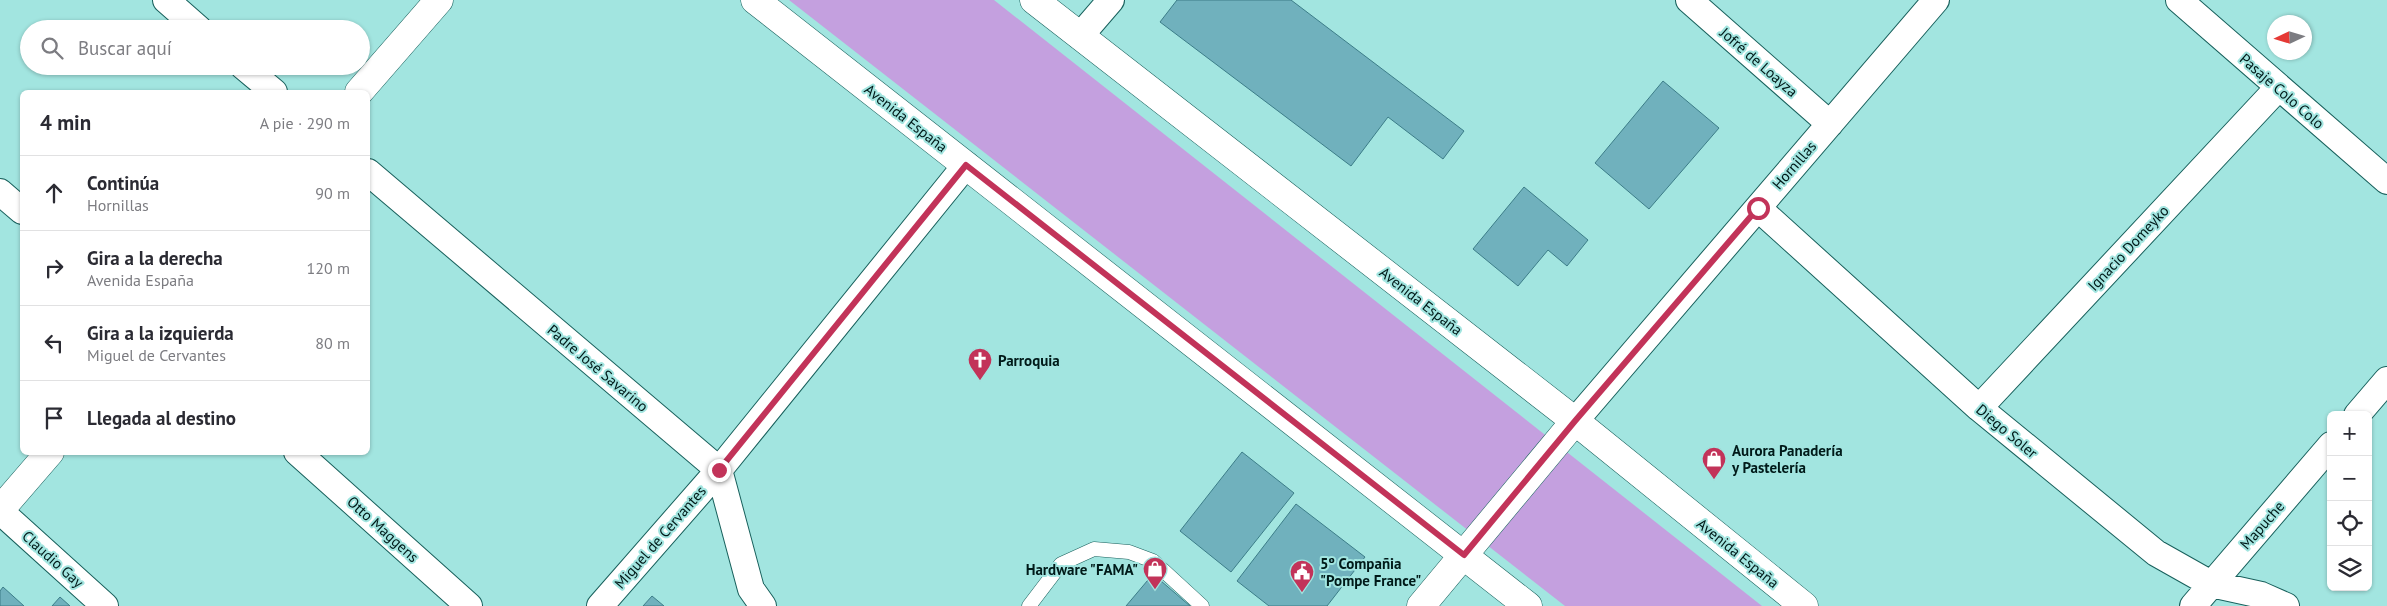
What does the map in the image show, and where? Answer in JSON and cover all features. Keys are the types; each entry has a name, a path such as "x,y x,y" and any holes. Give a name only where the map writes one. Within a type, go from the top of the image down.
{"main road":[{"path":"361,90 439,0"},
{"name":"Avenida España","path":"755,0 1528,606"},
{"name":"Avenida España","path":"1034,0 1575,421 1804,606"},
{"name":"Hornillas","path":"1421,606 1575,421"},
{"path":"0,511 47,455"}],"street":[{"path":"166,0 189,20"},
{"path":"1080,36 1111,0"},
{"name":"Jofré de Loayza","path":"1688,0 1830,124"},
{"name":"Hornillas","path":"1575,421 1936,0"},
{"name":"Pasaje Colo Colo","path":"2179,0 2387,181"},
{"path":"254,75 272,90"},
{"name":"Ignacio Domeyko","path":"1979,408 2278,88"},
{"name":"Miguel de Cervantes","path":"600,606 719,470 966,165"},
{"name":"Padre José Savarino","path":"370,174 719,470"},
{"path":"0,192 20,209"},
{"name":"Diego Soler","path":"1758,208 1979,408 2156,553 2211,584 2261,595 2286,606"},
{"path":"2360,411 2387,380"},
{"name":"Mapuche","path":"2193,606 2327,450"},
{"name":"Otto Maggens","path":"300,455 468,606"},
{"path":"719,470 750,589 763,606"},
{"name":"Claudio Gay","path":"0,511 105,606"}],"lane":[{"path":"1029,606 1061,564 1094,549 1129,552 1153,560 1202,606"}],"shaded area":[{"path":"789,0 994,0 1762,606 1565,606"}],"building":[{"path":"1177,0 1291,0 1464,131 1443,159 1388,117 1351,166 1160,22"},
{"path":"1663,81 1719,128 1649,209 1595,163"},
{"path":"1524,187 1588,240 1567,266 1548,250 1518,286 1473,249"},
{"path":"1242,452 1294,493 1231,572 1180,531"},
{"path":"1296,504 1365,557 1327,606 1269,606 1237,581"},
{"name":"Hardware \"FAMA\"","path":"1153,574 1190,606 1126,606"},
{"path":"3,587 24,606 0,606 0,591"},
{"path":"652,596 664,606 643,606"},
{"path":"60,597 70,606 52,606"}],"place":[{"name":"Parroquia","path":"980,381"},
{"name":"Aurora Panadería y Pastelería","path":"1714,480"},
{"name":"Hardware \"FAMA\"","path":"1155,590"},
{"name":"5º Compañia \"Pompe France\"","path":"1302,593"}],"route":[{"path":"719,470 966,165 1464,555 1575,421 1758,208"}]}
